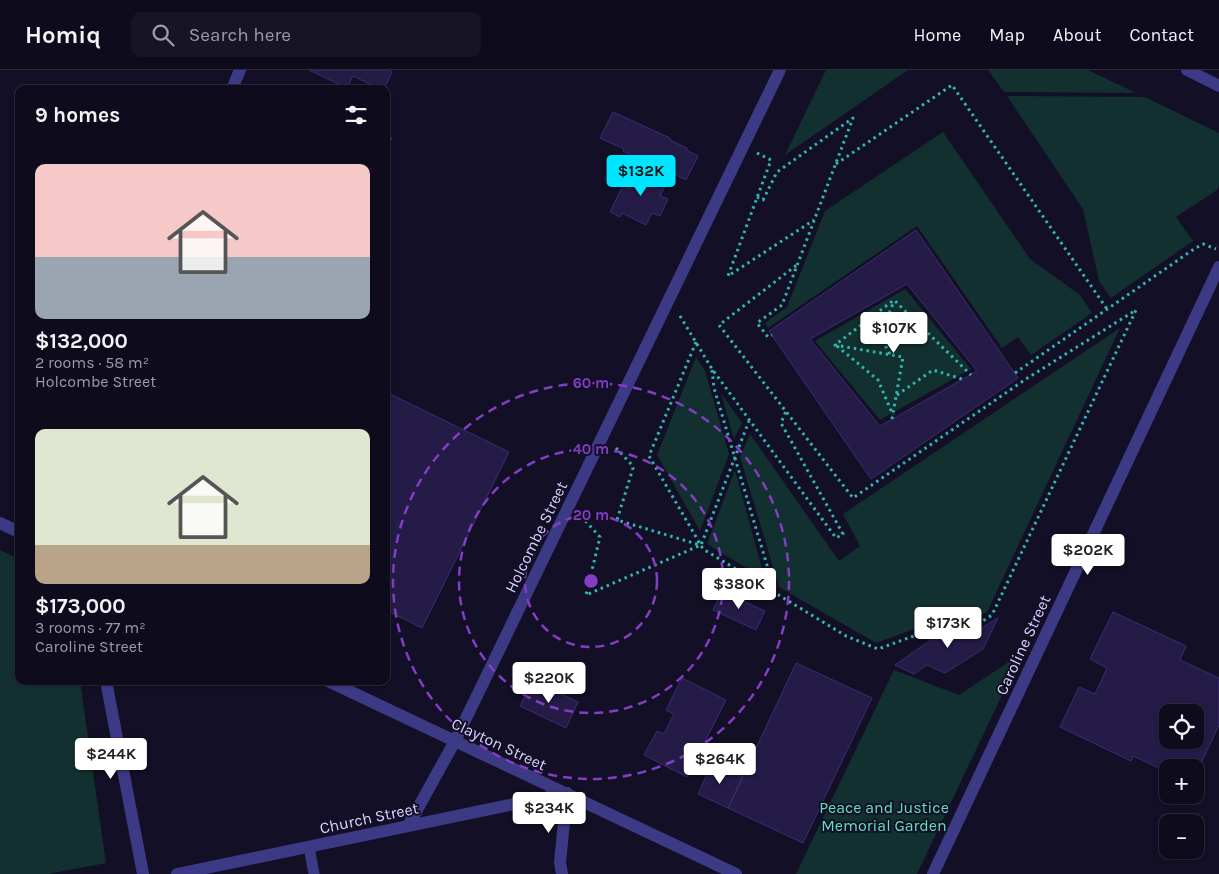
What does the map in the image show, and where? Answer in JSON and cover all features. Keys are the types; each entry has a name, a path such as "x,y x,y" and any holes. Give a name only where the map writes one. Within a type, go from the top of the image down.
{"street":[{"path":"234,85 240,70"},
{"name":"Holcombe Street","path":"408,826 455,741 780,70"},
{"path":"1186,70 1219,86"},
{"name":"Caroline Street","path":"932,874 1219,267"},
{"path":"0,523 15,530"},
{"path":"107,685 143,874"},
{"name":"Clayton Street","path":"336,685 736,874"},
{"path":"562,874 560,862 567,793"},
{"name":"Church Street","path":"177,874 567,793"}],"lane":[{"path":"309,847 314,874"}],"path":[{"path":"836,164 952,85 1107,310"},
{"path":"757,197 763,200 777,172 853,118 782,305 757,323 768,337 772,335"},
{"path":"743,146 771,160 728,276 814,220"},
{"path":"1015,373 1203,244 1219,250"},
{"path":"696,342 649,456 703,549 846,636 878,649 958,620 975,626 992,615 1136,310 1026,379 853,498 719,324 798,264"},
{"path":"669,299 712,369 836,538 843,534 781,423 786,411"},
{"path":"836,345 894,300"},
{"path":"891,354 880,336 894,300"},
{"path":"894,300 971,374"},
{"path":"836,345 903,356 892,417 878,380 836,345"},
{"path":"712,369 714,388 775,593"},
{"path":"896,395 933,370 962,379"},
{"path":"570,504 600,537 586,595 701,545 749,420"},
{"path":"604,435 633,468 618,520 701,545"}],"green space":[{"path":"826,70 908,70 785,155"},
{"path":"988,70 1088,70 1136,93 1004,92"},
{"path":"1007,96 1145,97 1219,133 1219,186 1217,190 1176,217 1193,241 1111,298 1099,281 1083,209"},
{"path":"943,132 1030,259 1080,295 1092,313 1031,355 1018,337 1002,348 917,226 768,328 765,323 787,307 825,211"},
{"path":"905,289 971,369 880,420 815,341"},
{"path":"1120,328 987,612 971,619 958,613 876,643 779,587 740,457 750,434 839,561 860,546 843,514"},
{"path":"696,357 705,371 729,454 700,531 657,455"},
{"path":"721,393 742,423 734,439"},
{"path":"735,470 765,579 707,544"},
{"path":"0,550 15,557 15,685 81,685 106,863 48,874 0,874"},
{"name":"Peace and Justice Memorial Garden","path":"1022,653 917,874 796,874 894,670 959,695"}],"building":[{"path":"309,70 388,70 392,72 386,85 372,85 353,76 348,85 341,85"},
{"path":"613,112 670,138 670,140 698,156 686,180 640,157 639,159 623,151 624,149 600,138"},
{"path":"636,163 657,173 653,180 665,186 660,196 668,199 660,216 652,213 646,225 622,213 620,217 610,212 622,187 627,189 631,181 634,183 636,178 630,175"},
{"path":"916,230 1018,378 871,479 769,331","holes":["907,284 977,371 880,426 810,339"]},
{"path":"390,394 509,452 422,628 390,612"},
{"path":"722,591 765,611 756,630 713,610"},
{"path":"1113,612 1186,646 1180,660 1219,678 1219,725 1203,759 1159,759 1159,768 1133,756 1131,761 1060,727 1079,687 1095,694 1107,668 1090,659"},
{"path":"998,618 983,649 945,673 927,665 914,674 895,665 955,623 975,632"},
{"path":"796,663 872,698 803,843 728,808"},
{"path":"682,678 726,700 687,777 644,755 657,731 664,734 674,714 666,710"},
{"path":"533,680 578,702 566,728 520,706"},
{"path":"712,763 743,777 728,808 698,794"}]}
